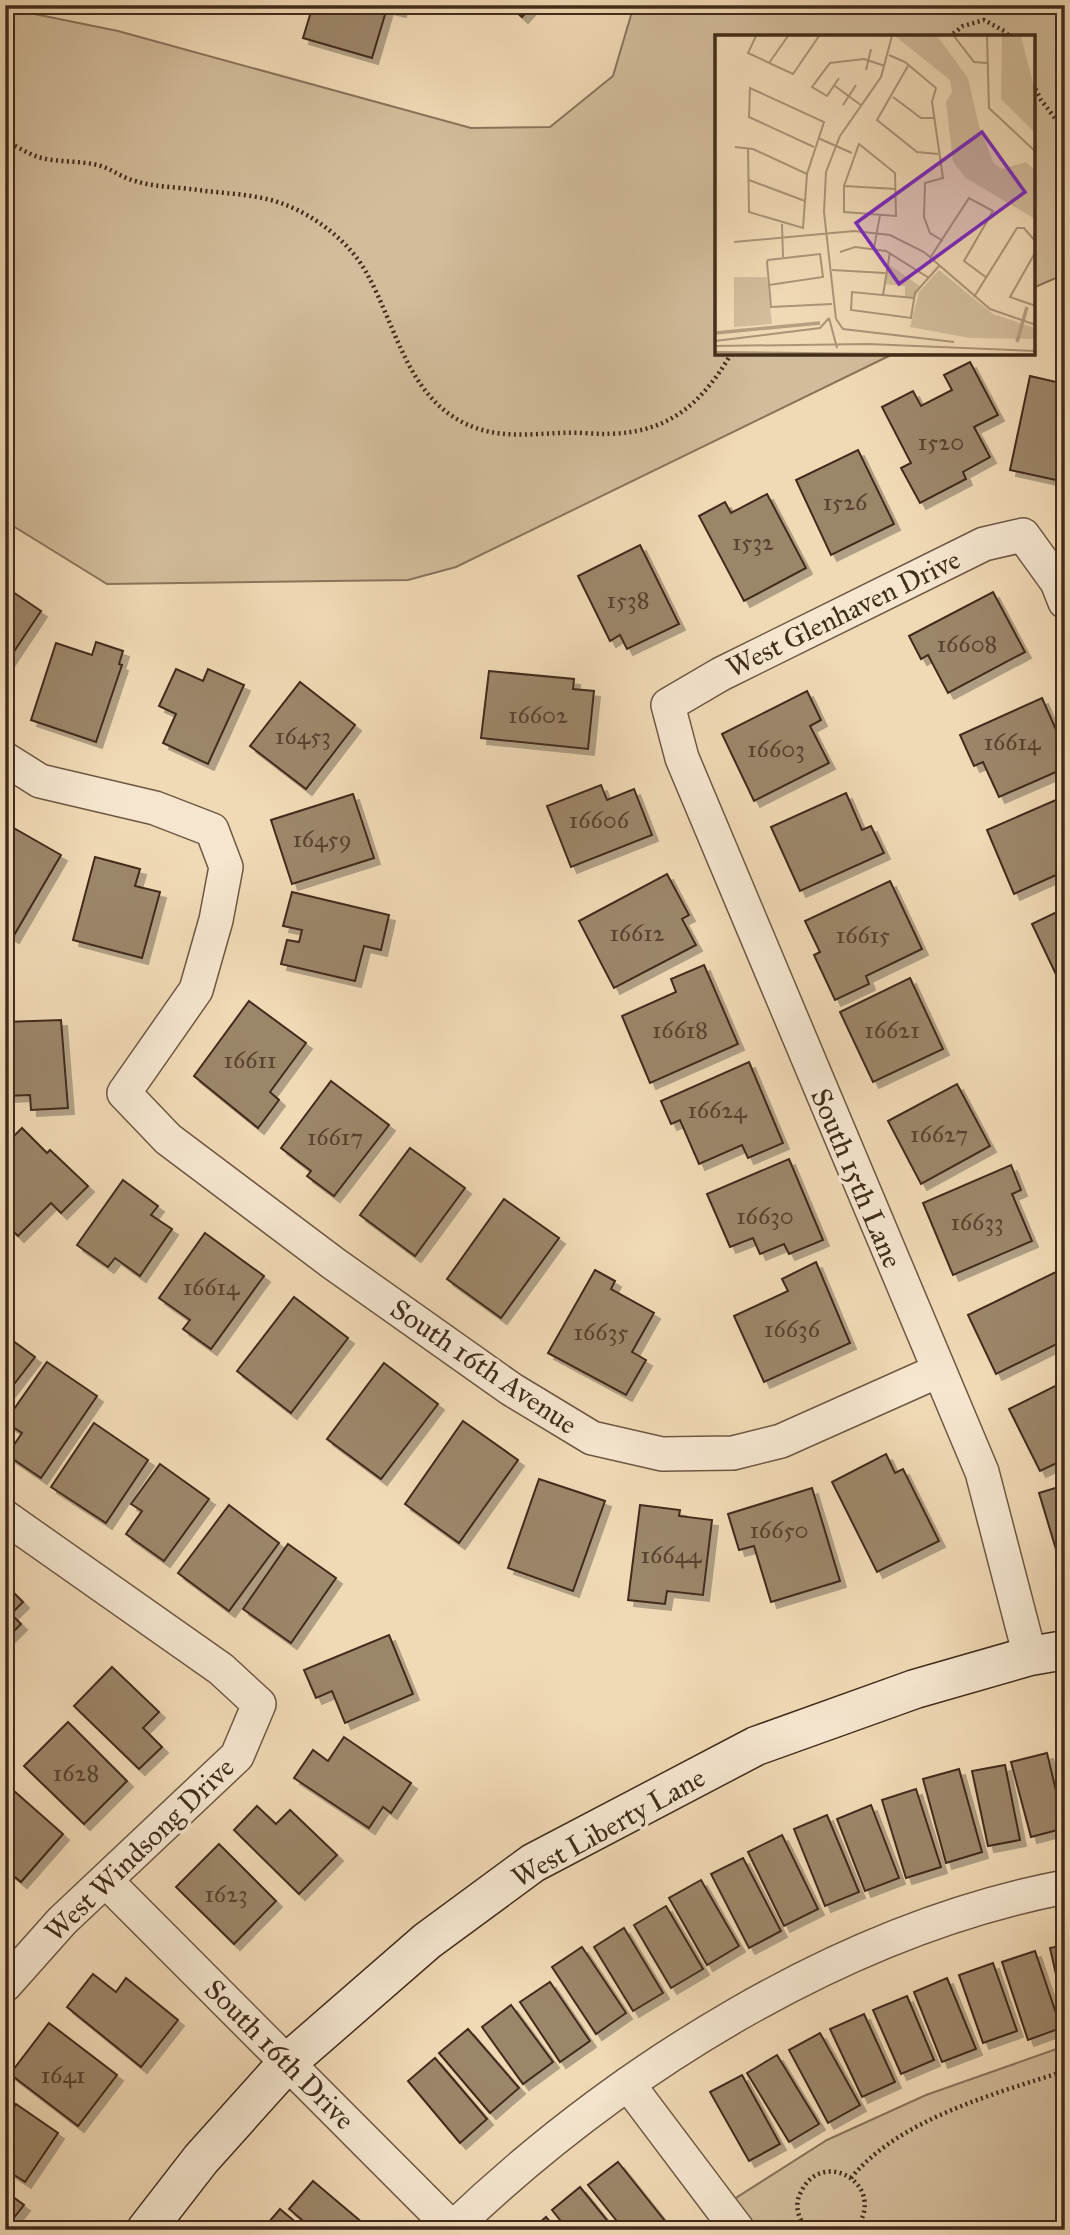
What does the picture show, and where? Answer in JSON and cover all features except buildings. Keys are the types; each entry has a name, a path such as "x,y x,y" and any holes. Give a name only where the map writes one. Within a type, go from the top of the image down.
{"street":[{"name":"West Glenhaven Drive","path":"668,705 720,674 984,544 1023,535 1057,582 1065,602"},
{"name":"South 15th Lane","path":"668,705 682,758 982,1472 1047,1653"},
{"name":"South 16th Avenue","path":"5,759 40,781 155,808 212,830 226,867 216,920 196,990 124,1093 168,1139 333,1263 511,1389 592,1438 662,1454 733,1453 781,1441 938,1371"},
{"name":"West Windsong Drive","path":"5,1517 221,1669 259,1704 237,1756 62,1920 5,1985"},
{"name":"West Liberty Lane","path":"146,2230 201,2159 288,2062 427,1941 533,1863 756,1746 915,1689 1047,1653"},
{"name":"South 16th Drive","path":"106,1881 452,2229"},
{"path":"452,2229 493,2189 584,2115 683,2045 796,1983 890,1941 981,1908 1065,1887"},
{"path":"628,2084 738,2230"}],"path":[{"path":"952,35 963,26 985,20 1008,35"},
{"path":"1035,88 1065,131"},
{"path":"5,141 40,158 103,167 134,181 250,196 286,205 321,224 345,246 365,270 393,338 426,392 451,415 480,429 515,435 552,431 632,434 662,424 692,404 713,384 730,355"},
{"path":"851,2178 892,2140 921,2125 1065,2071"},
{"path":"807,2230 797,2211 797,2199 803,2186 822,2173 833,2171 851,2178 861,2189 865,2199 862,2221 855,2230"}],"shaded area":[{"path":"634,5 1065,5 1065,274 1035,287 1035,35 715,35 715,355 891,355 456,567 408,580 107,584 5,521 5,8 118,31 471,128 550,127 613,76"},
{"path":"1065,2046 1065,2230 738,2230 720,2208 827,2140 926,2095"}]}
